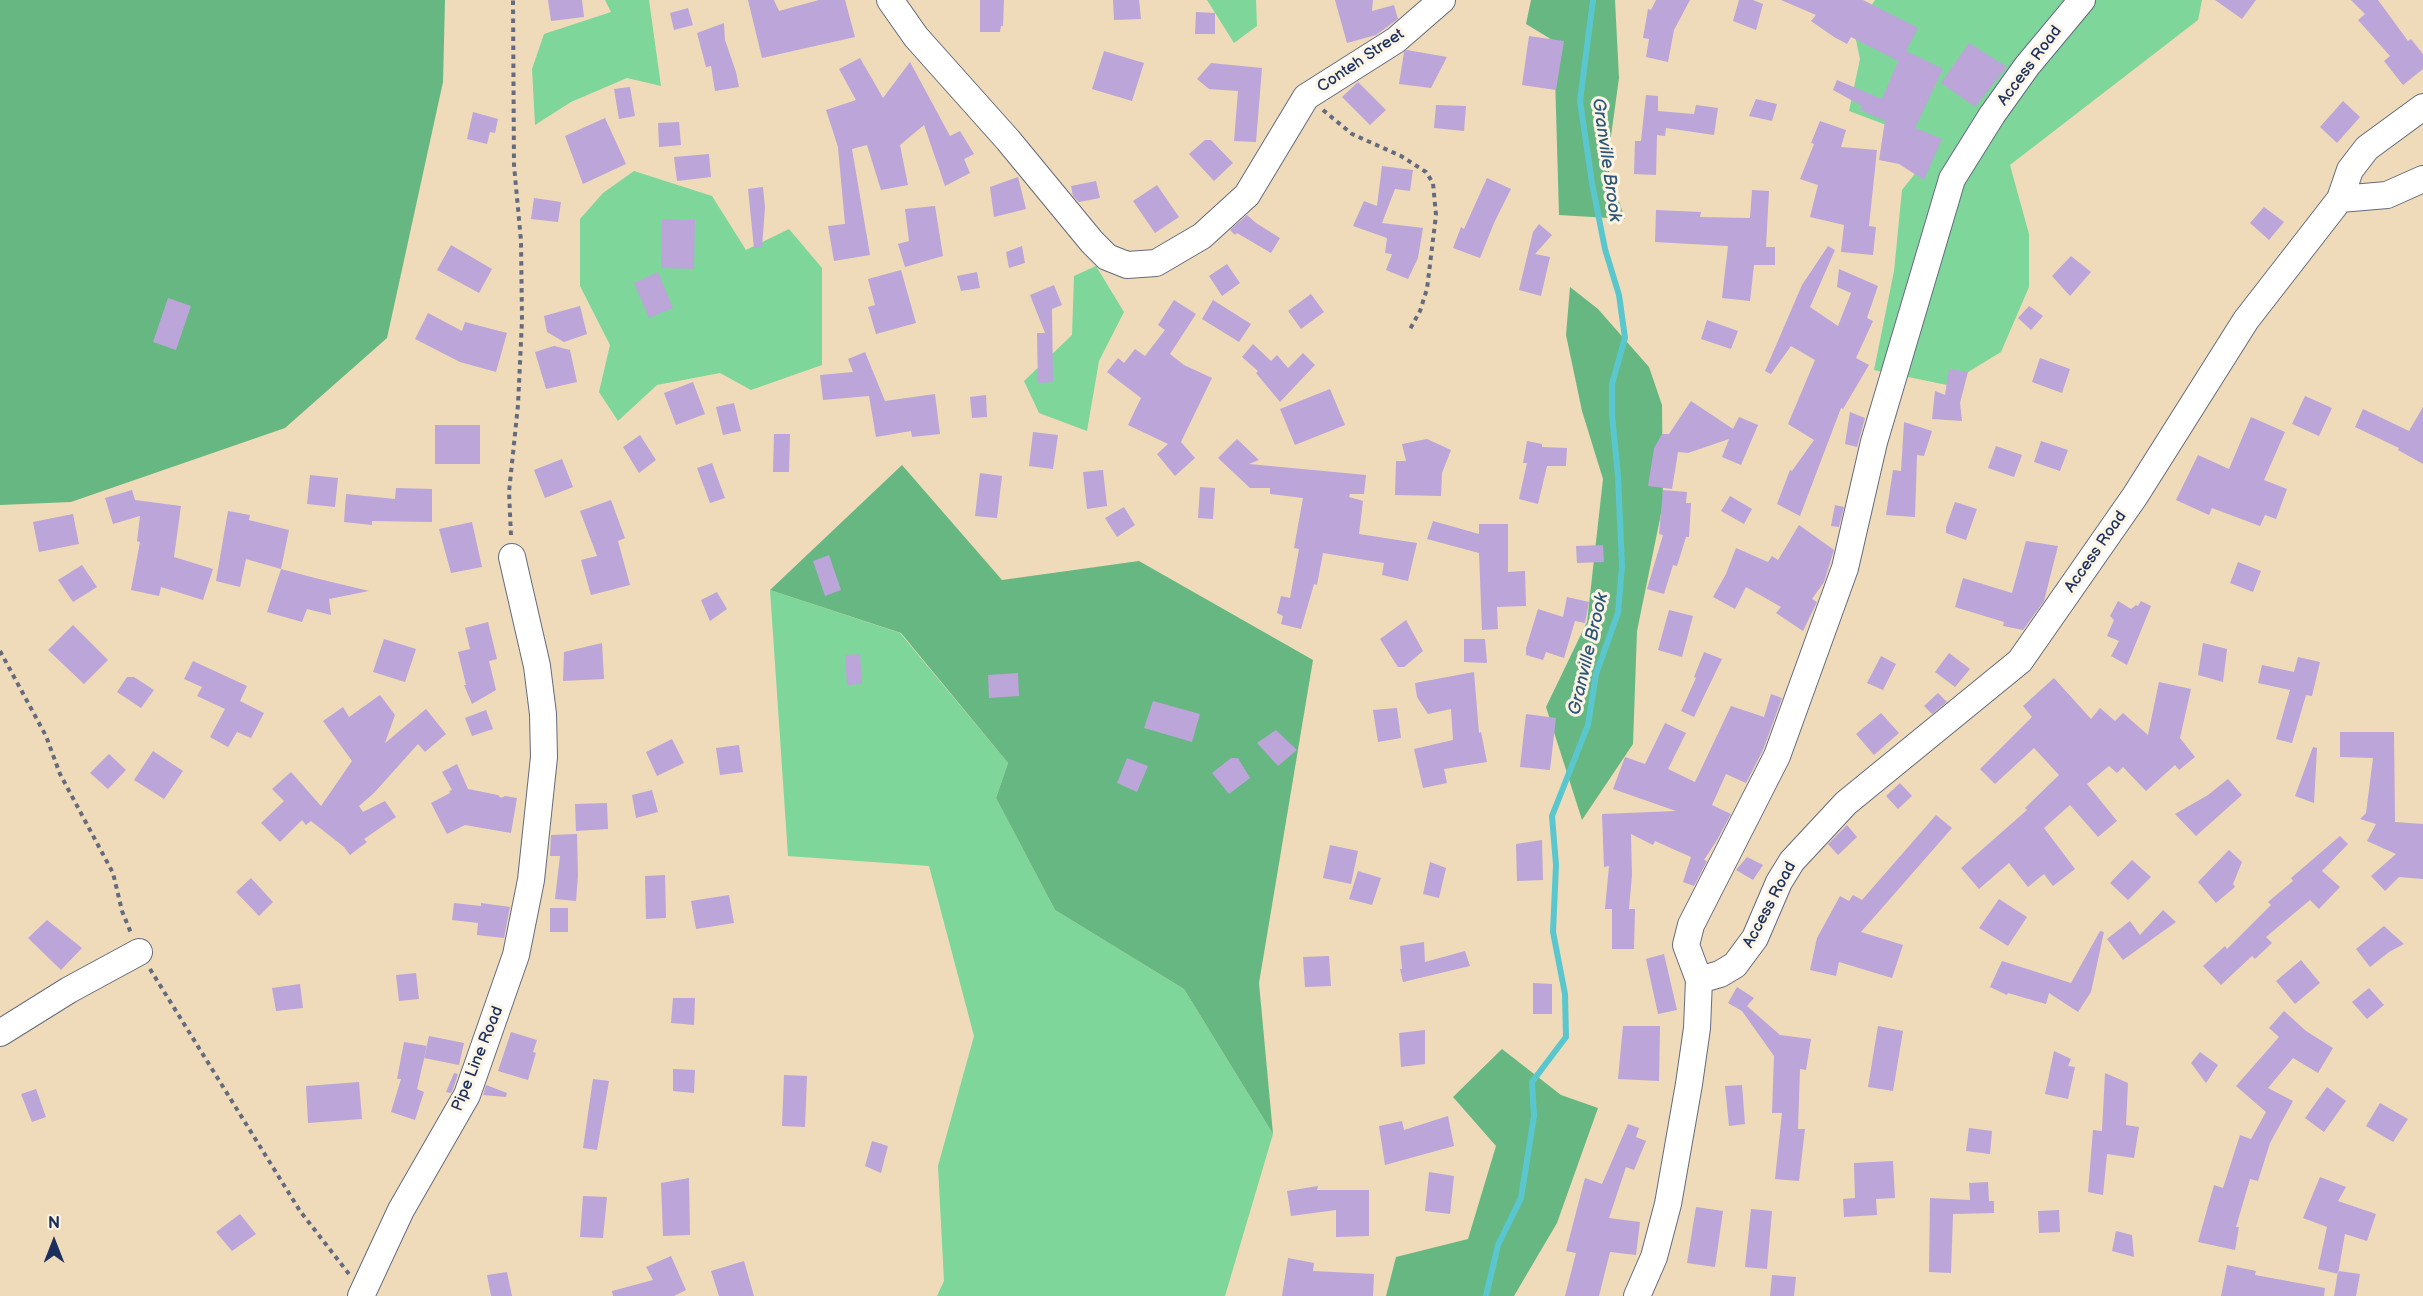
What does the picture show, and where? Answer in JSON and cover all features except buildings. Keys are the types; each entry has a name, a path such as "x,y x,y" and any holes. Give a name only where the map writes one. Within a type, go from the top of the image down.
{"street":[{"path":"890,0 916,37 1008,140 1092,242 1107,257 1127,265 1156,263 1202,236 1246,195 1306,97"},
{"name":"Conteh Street","path":"1306,97 1396,40 1442,0"},
{"name":"Access Road","path":"2082,0 2027,66 1952,179 1874,442 1845,568 1777,756 1691,925 1686,945 1699,980 1720,974 1735,965 1755,938 1779,882 1792,861 1846,803 2020,660 2135,496 2246,320 2340,199 2350,170 2367,148 2423,107"},
{"path":"2340,199 2388,195 2423,179"},
{"name":"Pipe Line Road","path":"362,1294 401,1210 467,1095 516,955 531,880 544,757 543,714 537,666 512,557"},
{"path":"0,1033 69,990 139,952"},
{"path":"1637,1296 1654,1257 1668,1204 1695,1040 1699,980"}],"path":[{"path":"512,557 509,492 518,405 522,320 521,241 514,165 513,0"},
{"path":"1306,97 1352,134 1401,156 1426,172 1432,183 1437,214 1427,289 1420,310 1409,331"},
{"path":"0,651 46,736 70,793 113,873 122,911 139,952 300,1211 362,1294"}],"green space":[{"path":"0,0 445,0 443,82 387,338 285,428 71,502 0,505"},
{"path":"605,0 649,0 661,86 627,78 571,102 535,125 532,69 544,34 611,12"},
{"path":"1207,0 1256,0 1257,26 1234,43"},
{"path":"1531,0 1615,0 1619,78 1607,165 1625,219 1559,215 1554,41 1526,24"},
{"path":"1875,0 2202,0 2198,20 2010,165 2029,234 2029,287 2001,352 1947,385 1874,370 1894,271 1902,190 1936,147 1905,132 1849,111 1860,59 1854,31"},
{"path":"634,171 712,196 746,250 789,229 822,268 822,365 751,390 720,373 657,385 618,421 599,392 610,345 580,286 580,219 603,193"},
{"path":"1096,266 1124,312 1099,361 1087,431 1039,413 1024,381 1072,335 1074,276"},
{"path":"1570,287 1598,309 1649,367 1662,405 1663,504 1637,631 1633,744 1582,820 1546,707 1587,622 1603,479 1582,411 1566,335"},
{"path":"902,465 1002,580 1139,561 1313,660 1259,983 1273,1134 1184,989 1055,910 996,798 1008,763 901,633 770,590"},
{"path":"770,590 900,633 1008,763 996,798 1055,910 1184,989 1273,1134 1225,1296 937,1296 944,1281 938,1166 974,1036 929,866 788,856"},
{"path":"1502,1049 1561,1095 1598,1108 1557,1223 1514,1296 1386,1296 1396,1257 1468,1239 1496,1146 1453,1097"}],"waterway":[{"name":"Granville Brook","path":"1486,1296 1498,1245 1521,1198 1534,1116 1532,1082 1566,1037 1565,994 1553,932 1556,865 1552,816 1588,725 1596,674 1618,613 1622,566 1612,384 1625,338 1619,295 1605,249 1592,183 1580,101 1593,0"}]}
